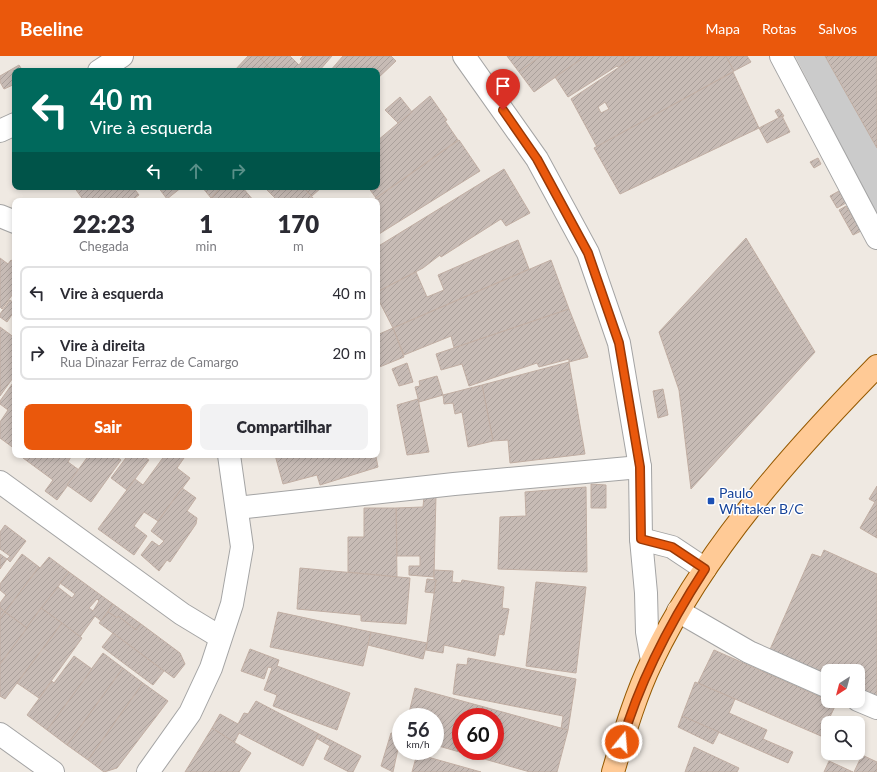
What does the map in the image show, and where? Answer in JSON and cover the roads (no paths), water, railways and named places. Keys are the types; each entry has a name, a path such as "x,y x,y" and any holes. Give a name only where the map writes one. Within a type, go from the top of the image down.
{"main road":[{"path":"613,772 627,726 652,661 678,611 705,569 739,522 818,427 877,366"}],"street":[{"path":"104,68 122,56"},
{"path":"464,56 537,159 588,253 619,343 640,467 641,539 646,593 647,632 652,661"},
{"path":"781,56 870,209 877,238"},
{"path":"0,131 12,125"},
{"path":"0,216 12,221"},
{"path":"148,772 190,713 211,668 232,604 242,547 229,458"},
{"path":"237,508 454,484 640,467"},
{"path":"0,482 182,614 220,637"},
{"path":"641,539 672,547 705,569"},
{"path":"678,611 749,652 821,684"},
{"path":"865,703 877,708"},
{"path":"0,734 53,772"}],"place":[{"name":"Paulo Whitaker B/C","path":"711,501"}]}
